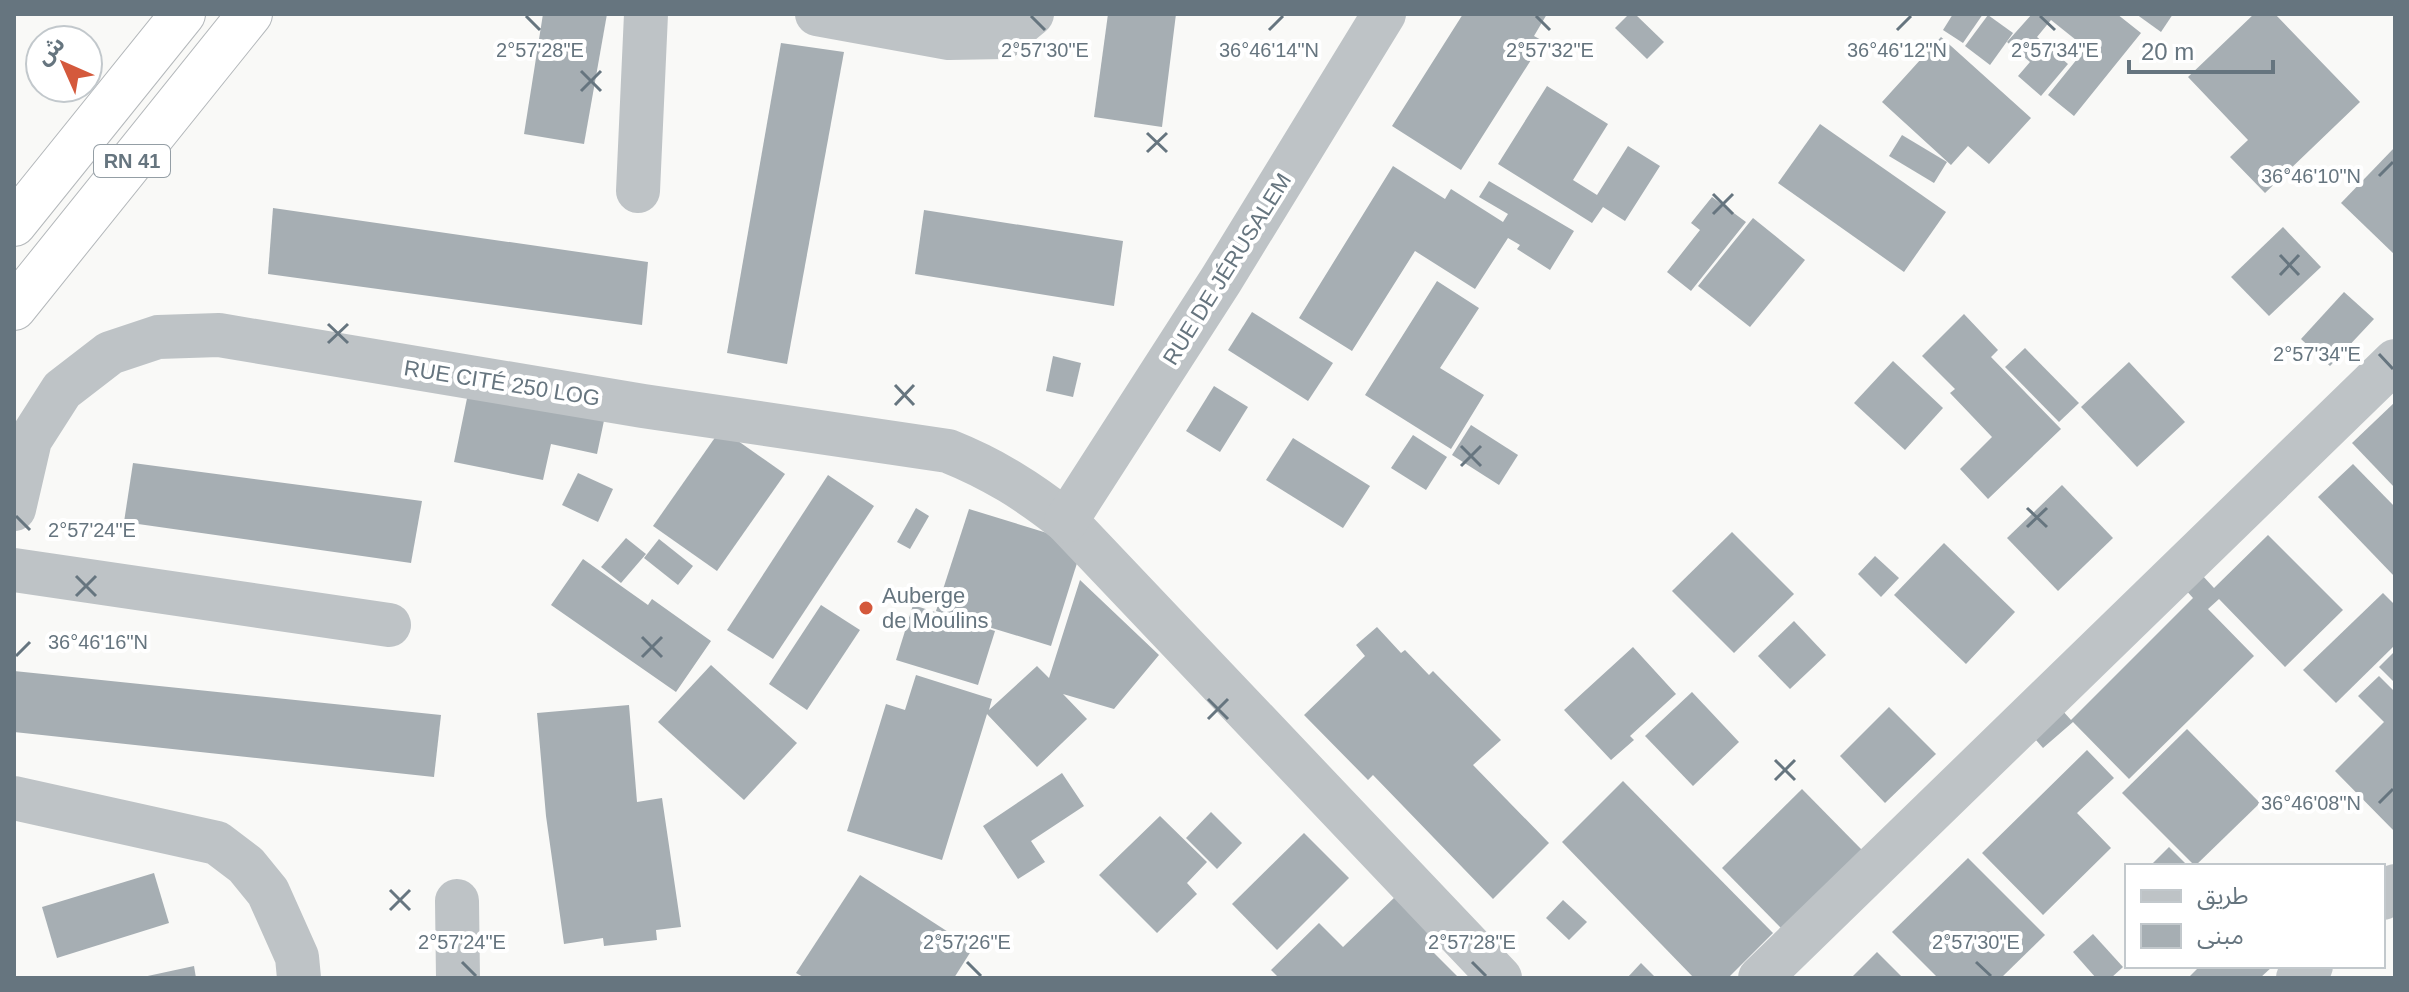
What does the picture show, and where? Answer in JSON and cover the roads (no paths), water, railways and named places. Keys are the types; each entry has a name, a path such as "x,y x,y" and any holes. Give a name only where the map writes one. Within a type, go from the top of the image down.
{"highway":[{"name":"RN 41","path":"14,224 183,14"},
{"name":"RN 41","path":"14,308 250,14"}],"street":[{"path":"638,191 646,14"},
{"path":"817,14 949,38 1004,37 1032,14"},
{"name":"RUE DE JÉRUSALEM","path":"1066,521 1221,280 1384,14"},
{"name":"RUE CITÉ 250 LOG","path":"14,509 30,440 62,390 110,353 158,337 219,335 643,406 948,451 990,468 1026,489 1066,521 1500,978"},
{"path":"1760,978 2395,361"},
{"path":"14,570 389,625"},
{"path":"14,798 217,843 246,865 268,892 297,957 299,978"},
{"path":"457,901 458,978"}],"place":[{"name":"Auberge de Moulins","path":"866,608"}]}
